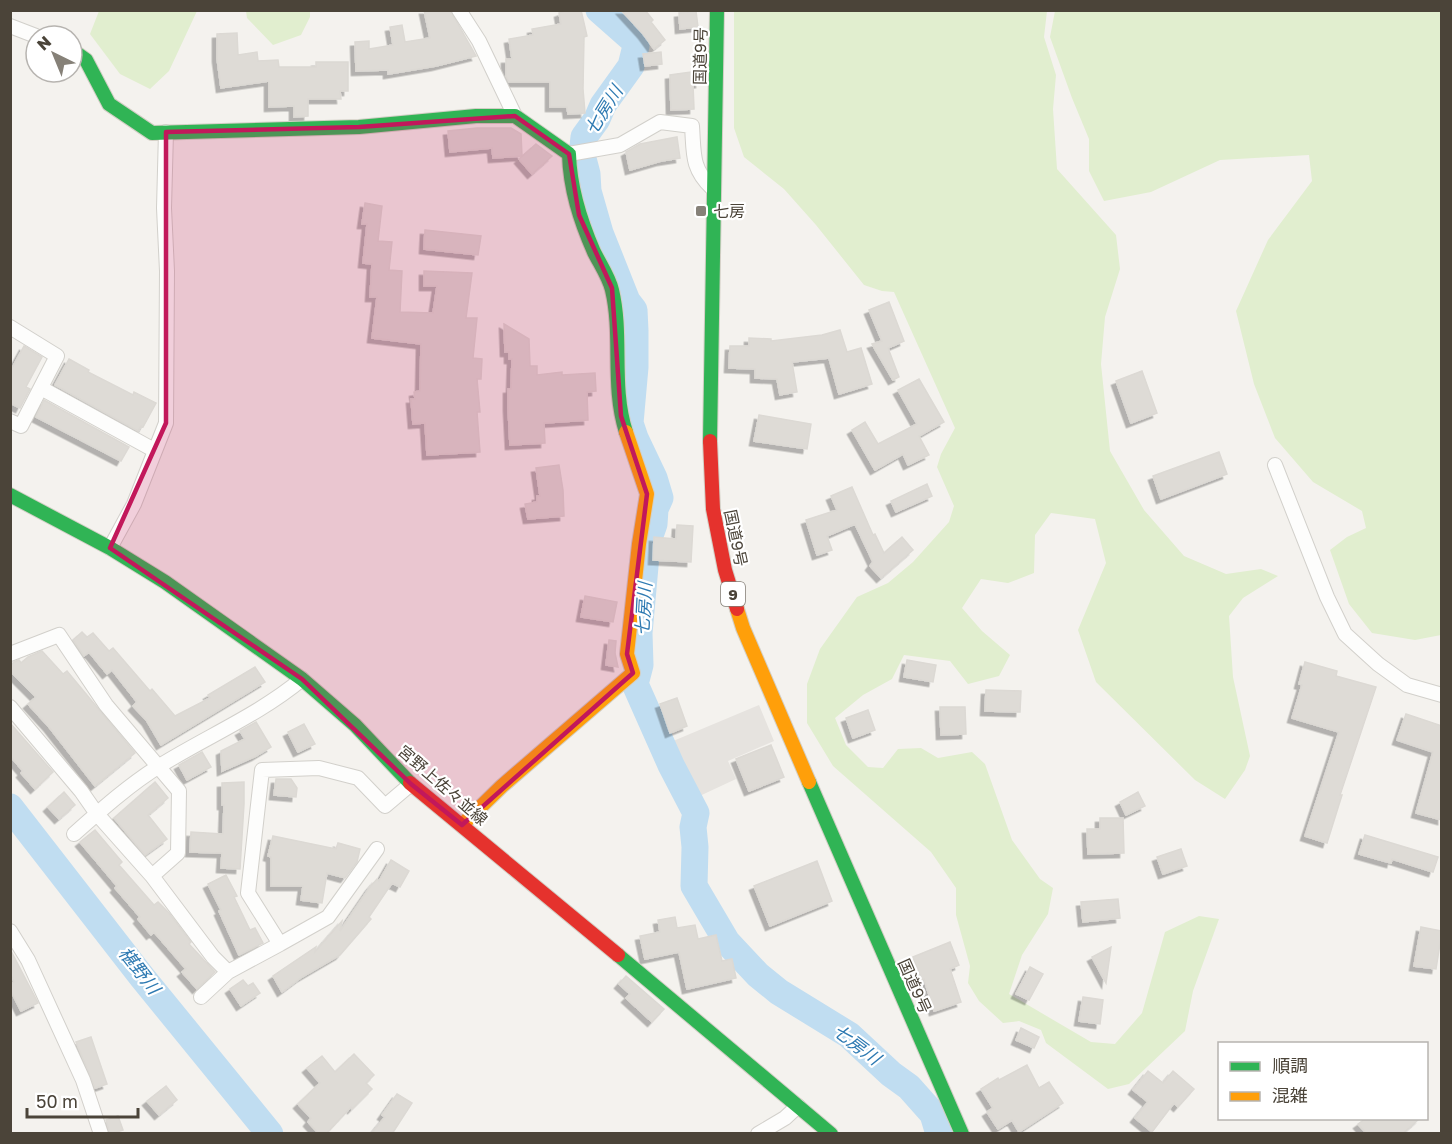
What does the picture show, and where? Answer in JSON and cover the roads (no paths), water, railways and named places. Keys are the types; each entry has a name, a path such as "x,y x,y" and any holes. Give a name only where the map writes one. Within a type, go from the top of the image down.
{"main road":[{"name":"国道9号","path":"717,10 710,427 713,509 725,570 743,628 962,1134"},
{"path":"84,59 109,104 152,134 359,127 476,116 515,116 569,154 570,180 579,215 612,288 616,319 621,416 647,494 627,654 633,673 502,786 462,825"},
{"name":"宮野上佐々並線","path":"10,495 110,548 165,582 218,617 302,679 355,725 411,784 831,1134"}],"street":[{"path":"459,10 479,40 515,116"},
{"path":"569,154 620,145 660,122 692,126 695,165 704,180 714,190"},
{"path":"110,548 134,504 166,423 167,281 164,208 166,132"},
{"path":"10,327 57,356 21,426 10,421"},
{"path":"40,388 154,450"},
{"path":"1275,465 1327,597 1345,634 1378,664 1407,685 1442,695"},
{"path":"10,654 59,635 106,705 179,791 178,853 152,876"},
{"path":"74,834 159,766 282,696 302,679"},
{"path":"10,707 81,791 97,814 152,876 213,957 228,972"},
{"path":"280,944 249,893 262,770 319,768 358,778 385,806 411,784"},
{"path":"201,997 228,972 328,917 377,849"},
{"path":"10,931 28,960 79,1070 101,1134"},
{"path":"758,1134 785,1118 798,1106"}],"waterway":[{"name":"七房川","path":"599,10 633,40 636,46 631,66 603,105 597,119 584,137 582,155 587,174 588,191 600,233 627,301 634,310 635,367 630,423 654,478 660,498 655,509 654,524 647,544 639,633 640,665 635,684 671,765 696,813 693,827 694,886 727,942 758,975 779,992 849,1035 891,1074 909,1087 933,1114 939,1134"},
{"name":"椹野川","path":"10,807 142,977 270,1134"}],"place":[{"name":"七房","path":"701,211"}]}
